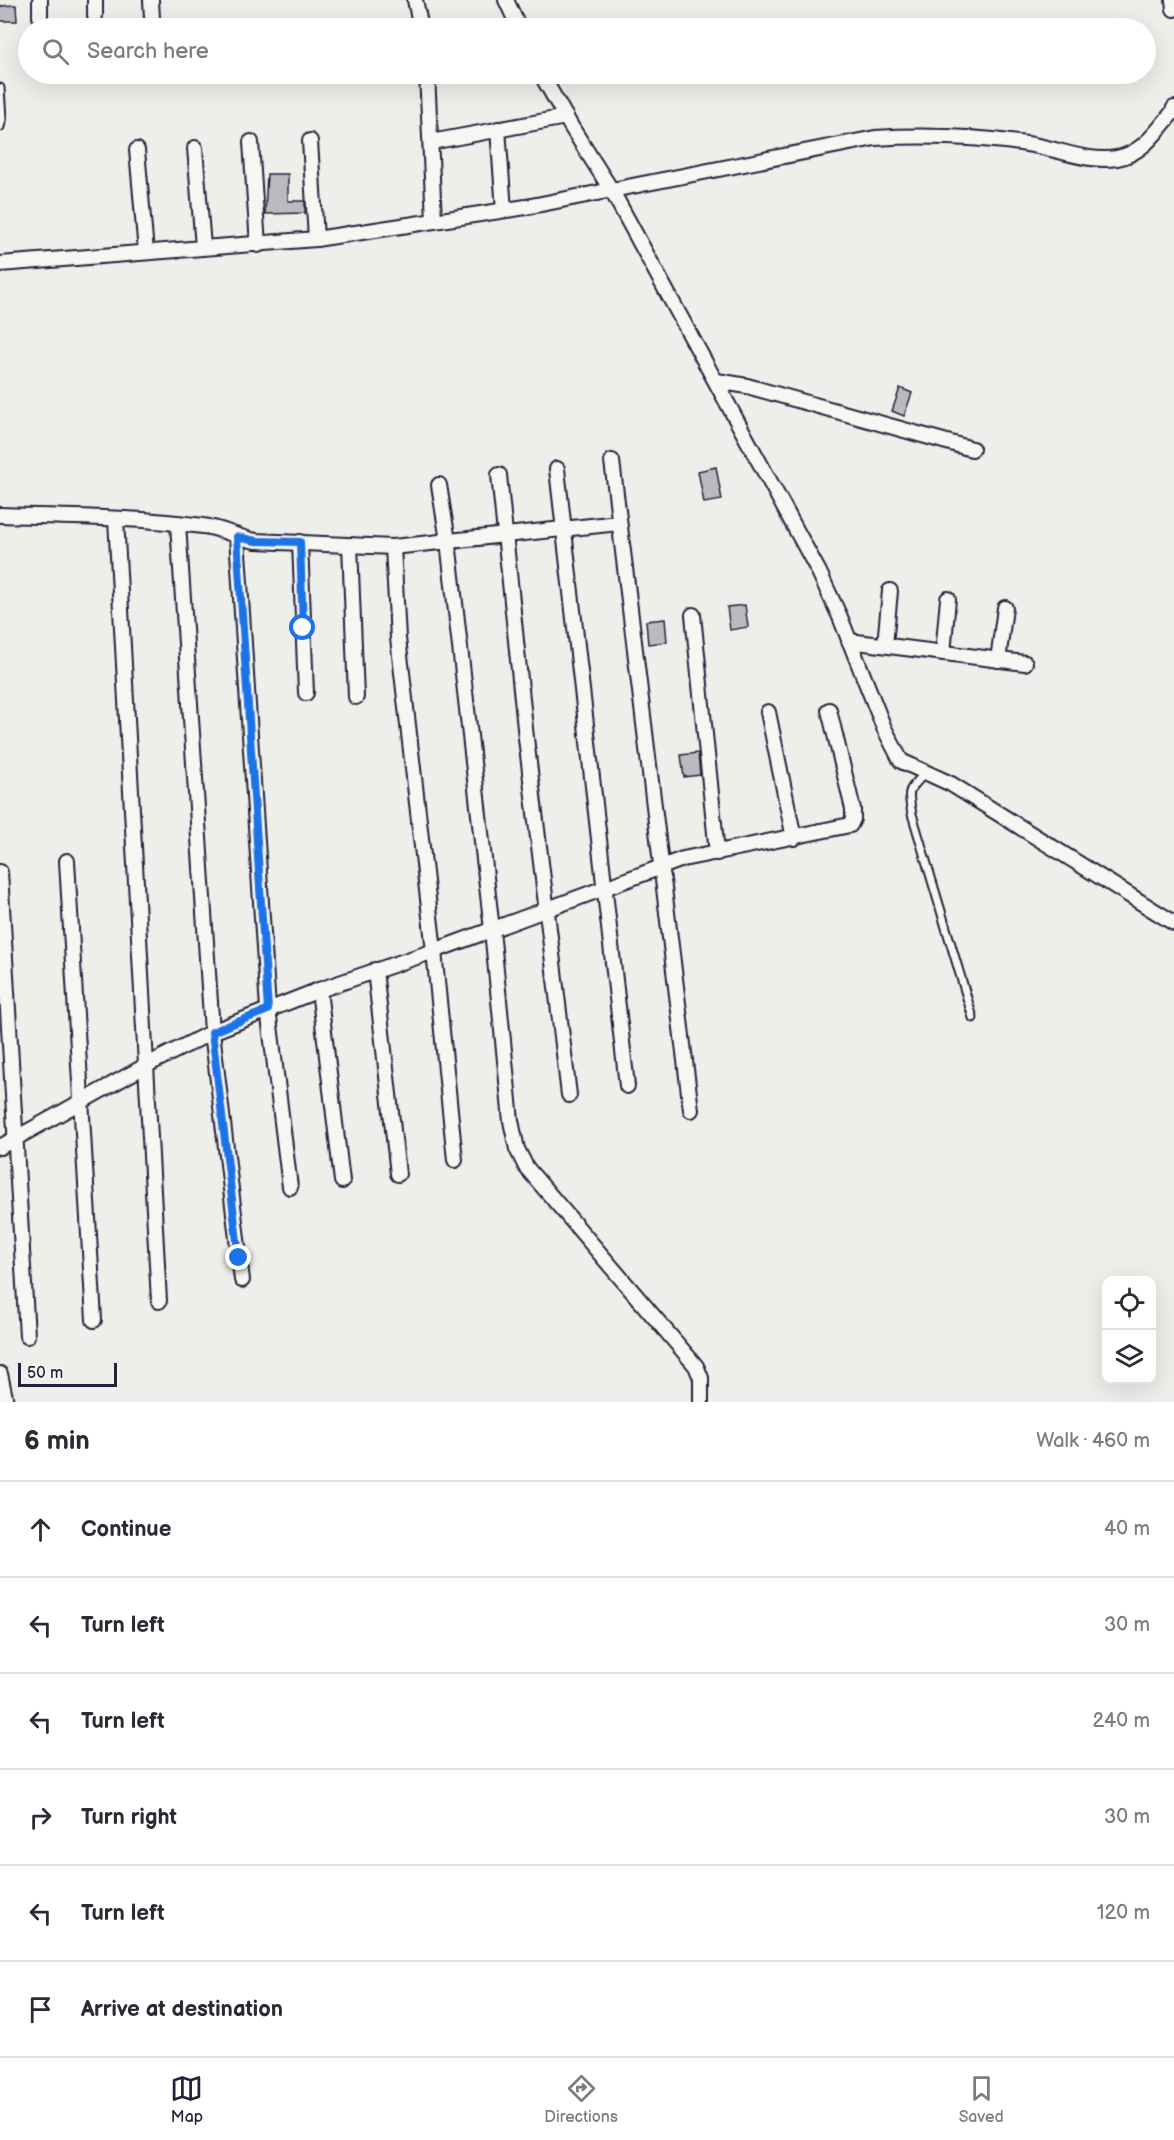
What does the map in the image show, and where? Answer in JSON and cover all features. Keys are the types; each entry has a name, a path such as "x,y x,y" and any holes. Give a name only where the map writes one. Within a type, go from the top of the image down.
{"street":[{"path":"40,0 40,17"},
{"path":"95,0 95,16"},
{"path":"152,0 152,18"},
{"path":"415,0 419,18"},
{"path":"506,0 514,18"},
{"path":"1173,0 1174,9"},
{"path":"428,84 434,220"},
{"path":"548,84 612,191 819,572 884,728 901,761 951,784 1174,923"},
{"path":"0,264 316,239 612,191 875,138 901,136 1025,144 1090,158 1119,158 1142,148 1174,108"},
{"path":"431,142 566,117"},
{"path":"498,129 504,210"},
{"path":"310,141 316,239"},
{"path":"251,142 258,245"},
{"path":"195,148 203,247"},
{"path":"137,150 146,252"},
{"path":"717,381 747,386 972,449"},
{"path":"612,461 691,1110"},
{"path":"557,469 627,1086"},
{"path":"499,475 526,738 569,1095"},
{"path":"439,485 448,541 511,1121 517,1149 526,1167 696,1366 701,1378 701,1402"},
{"path":"0,515 116,519 206,526 256,541 393,547 619,523"},
{"path":"116,519 159,1300"},
{"path":"178,524 212,1032 242,1280"},
{"path":"237,537 268,1010 290,1187"},
{"path":"300,542 306,693"},
{"path":"350,545 356,698"},
{"path":"393,547 398,638 434,951 455,1160"},
{"path":"885,645 890,591"},
{"path":"943,653 948,599"},
{"path":"998,660 1005,608"},
{"path":"693,615 717,852"},
{"path":"849,641 1025,663"},
{"path":"0,1147 145,1066 212,1032 320,990 548,910 662,866 717,852 850,825 854,819 853,809 829,710"},
{"path":"768,712 794,838"},
{"path":"67,861 94,1320"},
{"path":"0,872 27,1336"},
{"path":"375,970 398,1174"},
{"path":"320,990 342,1181"},
{"path":"0,1374 6,1402"}],"lane":[{"path":"0,88 2,119 0,127"},
{"path":"925,773 912,785 909,796 973,1018"}],"building":[{"path":"16,5 17,21 0,21 0,6"},
{"path":"267,174 288,174 288,201 305,201 305,213 265,214"},
{"path":"900,388 912,393 904,416 892,411"},
{"path":"716,467 722,500 704,503 698,471"},
{"path":"745,605 748,627 730,630 727,607"},
{"path":"665,619 667,642 648,644 646,621"},
{"path":"698,753 700,775 684,777 681,755"}],"route":[{"path":"239,1258 212,1032 268,1010 237,537 256,541 300,542 303,628"}]}
